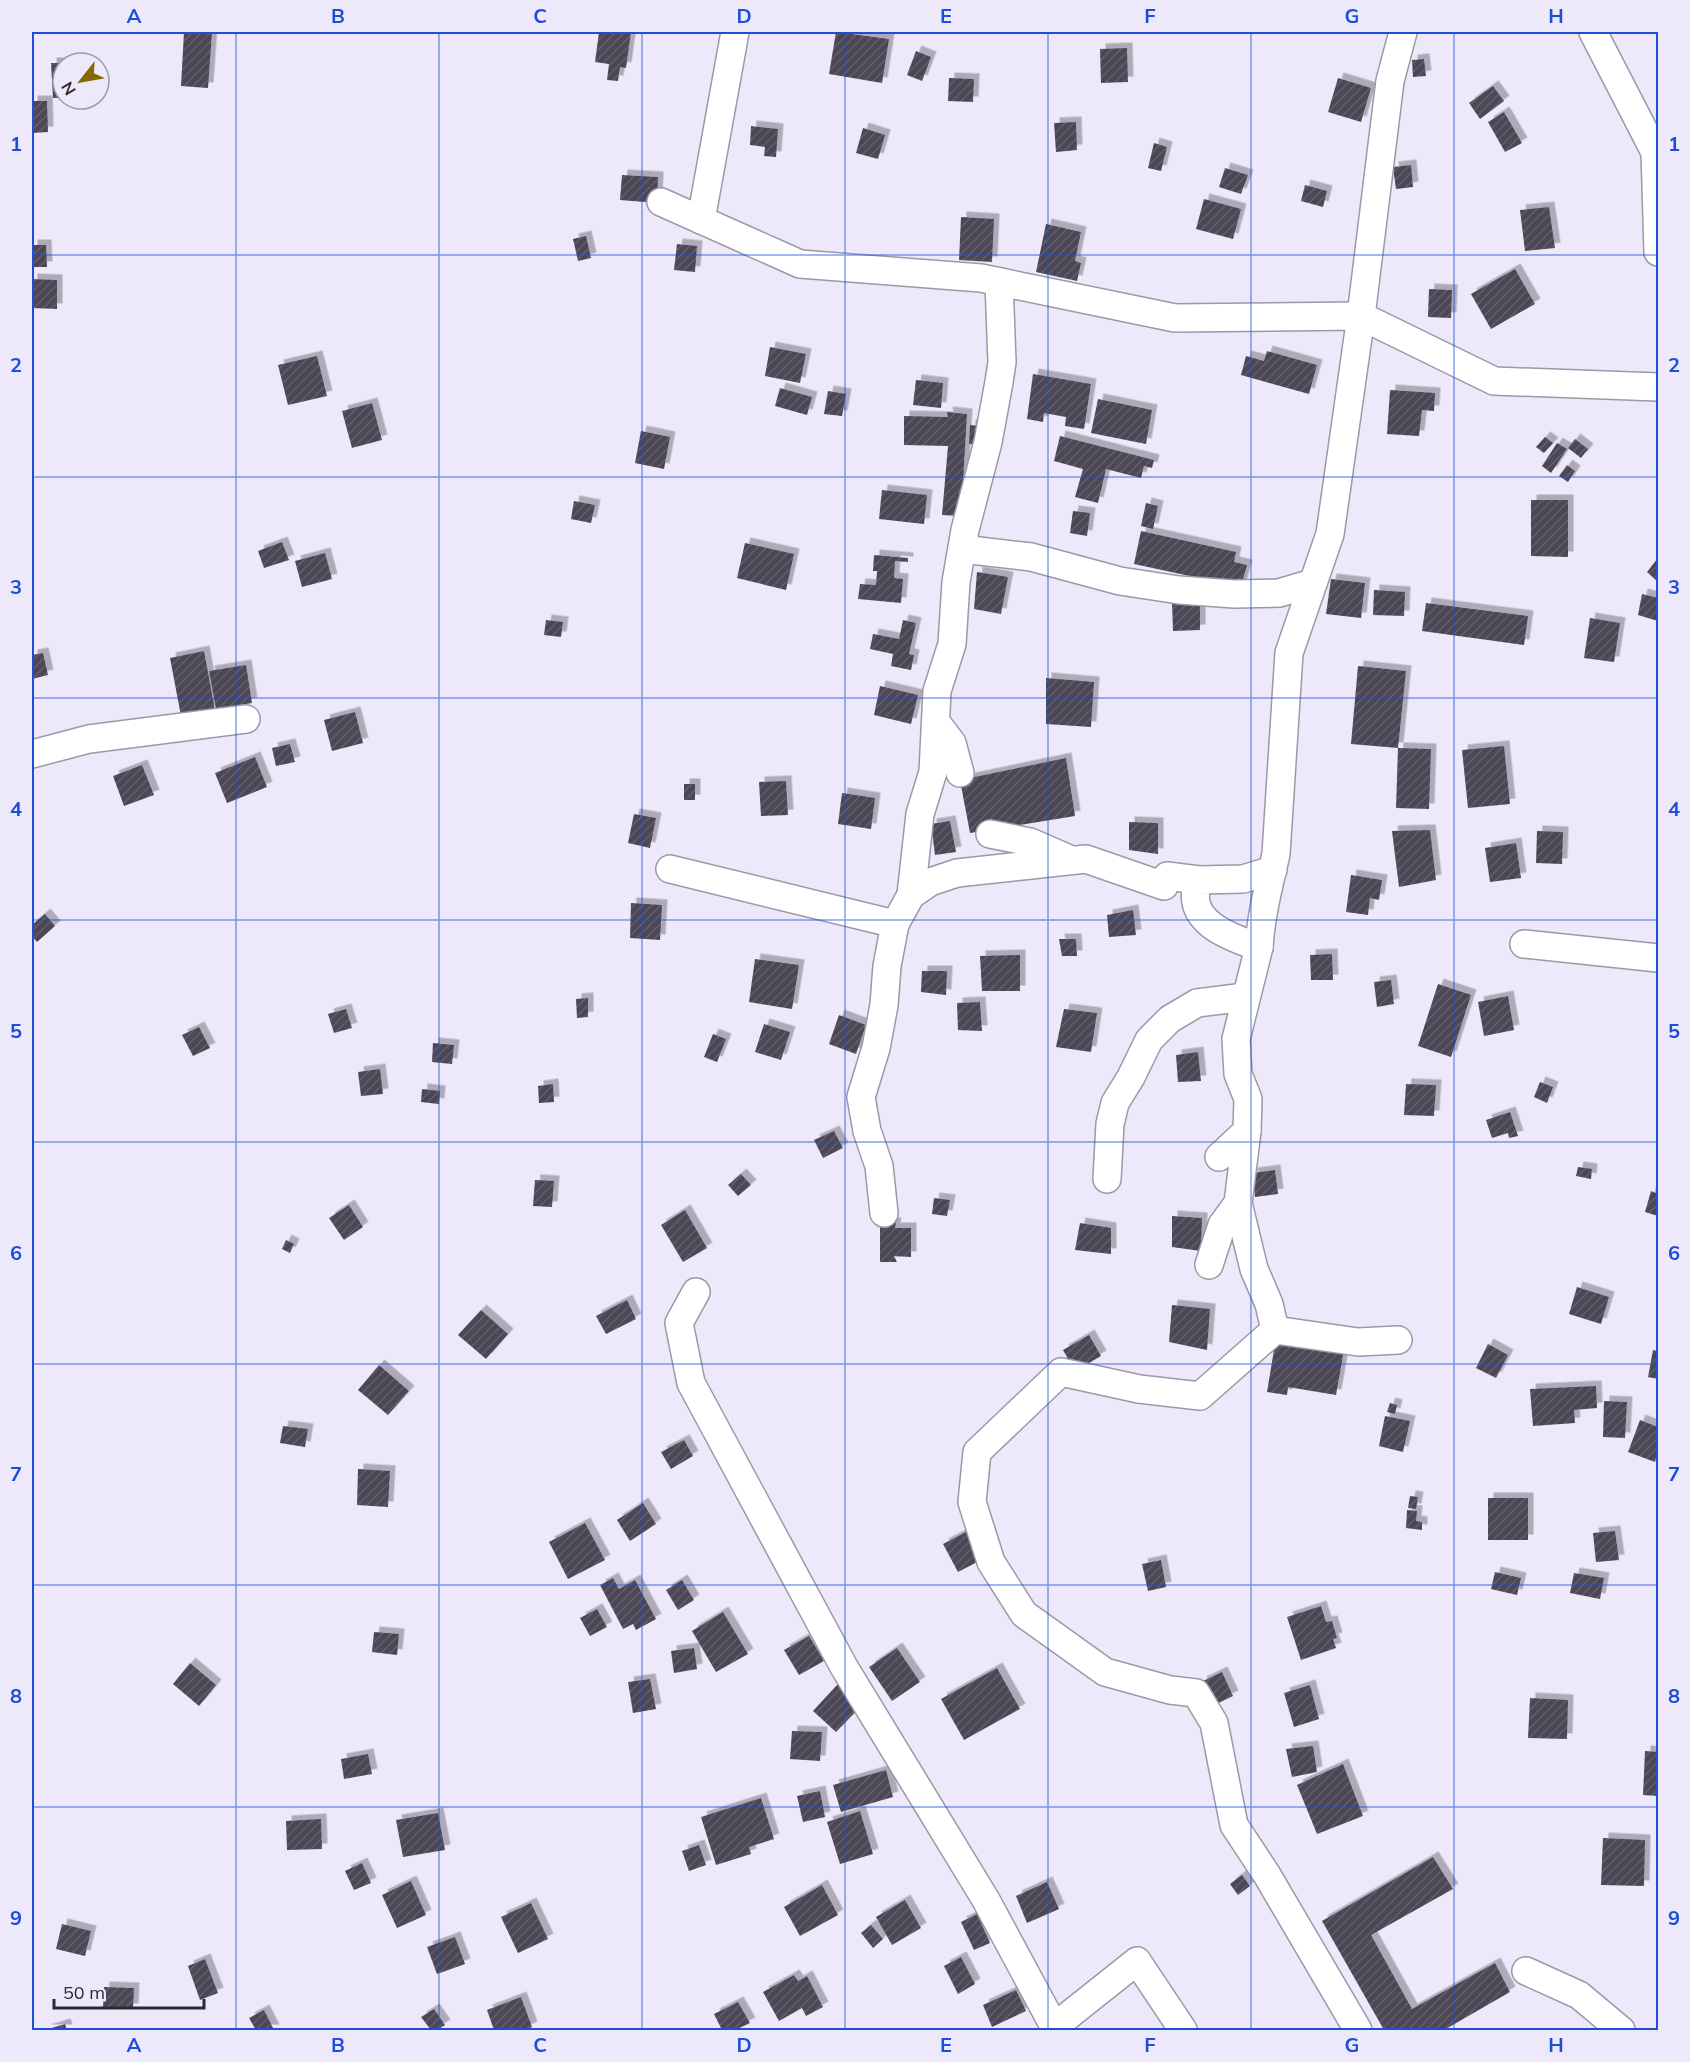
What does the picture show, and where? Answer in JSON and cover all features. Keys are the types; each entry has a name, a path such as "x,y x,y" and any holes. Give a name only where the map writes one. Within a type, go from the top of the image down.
{"street":[{"path":"701,220 735,32"},
{"path":"1275,1330 1269,1304 1254,1269 1238,1203 1247,1131 1248,1099 1238,1074 1236,1039 1259,947 1261,923 1276,854 1289,653 1330,534 1361,316 1389,81 1403,32"},
{"path":"1593,32 1657,155 1659,252"},
{"path":"661,202 800,264 981,278 1175,318 1361,316 1494,381 1659,387"},
{"path":"884,1213 879,1166 867,1131 861,1097 876,1048 895,924 911,895 920,814 933,772 937,691 952,644 956,582 988,442 1002,362 999,282"},
{"path":"962,549 1031,557 1120,581 1179,590 1234,594 1279,593 1313,583"},
{"path":"32,754 89,739 246,719"},
{"path":"936,722 952,743 960,773"},
{"path":"990,834 1030,842 1073,860"},
{"path":"911,895 930,882 957,873 1086,859 1164,886 1167,876 1199,880 1243,879 1273,870"},
{"path":"670,869 895,924"},
{"path":"1199,880 1195,891 1195,904 1204,918 1219,931 1259,947"},
{"path":"1524,944 1659,958"},
{"path":"1107,1179 1110,1124 1115,1103 1149,1040 1170,1019 1197,1003 1245,997"},
{"path":"1219,1157 1247,1131"},
{"path":"1209,1265 1222,1225 1238,1203"},
{"path":"696,1292 679,1323 691,1383 844,1667 986,1900 1055,2029 1137,1961 1183,2031"},
{"path":"1358,2031 1267,1875 1234,1825 1214,1723 1196,1693 1170,1690 1105,1672 1024,1614 991,1562 972,1502 977,1452 1061,1372 1138,1389 1200,1396 1275,1330 1358,1342 1398,1340"},
{"path":"1526,1971 1579,1995 1621,2031"}],"building":[{"path":"184,32 212,32 208,88 181,86"},
{"path":"599,32 631,32 626,68 620,67 618,81 607,80 609,64 595,62"},
{"path":"836,32 889,39 882,83 829,74"},
{"path":"1127,48 1128,82 1101,83 1100,49"},
{"path":"916,51 931,57 922,81 907,75"},
{"path":"1424,59 1426,76 1413,77 1412,60"},
{"path":"949,78 974,79 973,102 948,101"},
{"path":"1338,78 1371,88 1361,122 1328,112"},
{"path":"1493,86 1504,101 1480,119 1469,103"},
{"path":"32,101 47,101 48,132 32,133"},
{"path":"1504,112 1522,143 1505,152 1488,122"},
{"path":"1076,122 1077,150 1056,152 1054,123"},
{"path":"751,126 778,129 776,157 764,156 765,147 750,145"},
{"path":"863,128 885,135 878,159 856,153"},
{"path":"1154,143 1167,147 1161,171 1148,168"},
{"path":"1411,165 1413,187 1396,189 1393,167"},
{"path":"1225,168 1248,175 1241,194 1219,187"},
{"path":"622,175 658,177 657,203 620,200"},
{"path":"1305,185 1327,191 1323,207 1301,201"},
{"path":"1204,199 1241,209 1233,239 1196,229"},
{"path":"1549,207 1555,248 1525,251 1520,210"},
{"path":"961,217 994,219 992,262 959,260"},
{"path":"1046,224 1081,232 1075,261 1081,263 1077,281 1036,272"},
{"path":"586,236 591,258 578,261 573,239"},
{"path":"677,244 697,246 695,272 674,270"},
{"path":"32,245 46,245 47,267 32,267"},
{"path":"1515,269 1535,304 1491,329 1471,294"},
{"path":"32,279 57,280 57,309 32,308"},
{"path":"1429,289 1452,290 1451,318 1428,317"},
{"path":"770,347 806,354 800,383 765,376"},
{"path":"1267,351 1317,365 1309,394 1241,375 1246,356 1264,361"},
{"path":"317,356 327,396 288,405 278,365"},
{"path":"1033,374 1091,384 1084,429 1065,426 1066,417 1044,413 1043,422 1027,419"},
{"path":"916,380 943,383 941,408 913,405"},
{"path":"780,388 812,397 807,415 775,406"},
{"path":"1390,390 1435,393 1434,411 1422,410 1419,436 1387,434"},
{"path":"828,391 846,394 842,416 824,414"},
{"path":"1098,399 1152,410 1146,444 1091,433"},
{"path":"372,403 382,440 352,448 342,411"},
{"path":"947,412 967,414 961,516 942,515 948,446 904,445 904,416 948,417"},
{"path":"970,425 980,426 979,445 969,444"},
{"path":"641,431 670,437 664,469 635,463"},
{"path":"1060,436 1154,460 1152,468 1144,466 1141,478 1106,469 1098,503 1075,497 1083,469 1054,461"},
{"path":"1545,437 1553,443 1544,453 1536,447"},
{"path":"1575,439 1588,449 1581,458 1568,448"},
{"path":"1557,443 1567,449 1551,473 1542,466"},
{"path":"1567,465 1575,471 1568,482 1559,476"},
{"path":"882,490 927,495 924,524 879,519"},
{"path":"1531,500 1568,500 1568,557 1531,556"},
{"path":"574,501 595,505 591,523 571,519"},
{"path":"1146,503 1158,506 1153,529 1141,526"},
{"path":"1073,511 1090,513 1087,536 1070,533"},
{"path":"1141,531 1236,552 1234,562 1247,565 1241,587 1134,564"},
{"path":"282,542 289,560 264,568 258,551"},
{"path":"745,543 794,554 786,590 737,578"},
{"path":"325,553 332,579 302,587 295,561"},
{"path":"874,555 908,558 908,562 895,561 894,578 903,579 901,603 858,599 860,584 876,585 877,571 873,571"},
{"path":"1658,558 1658,582 1647,572"},
{"path":"977,572 1008,577 1001,614 974,609"},
{"path":"1331,579 1365,583 1361,618 1326,614"},
{"path":"1374,590 1405,592 1404,616 1373,615"},
{"path":"1642,594 1658,598 1658,621 1638,615"},
{"path":"1200,602 1200,630 1173,631 1172,603"},
{"path":"1426,603 1528,616 1524,645 1422,631"},
{"path":"1590,618 1620,623 1614,662 1584,658"},
{"path":"546,620 563,622 561,637 544,635"},
{"path":"903,620 916,623 909,654 914,655 911,670 891,666 893,654 870,649 873,634 899,639"},
{"path":"204,651 215,710 181,716 170,658"},
{"path":"43,653 48,675 32,679 32,655"},
{"path":"246,665 252,703 216,709 209,671"},
{"path":"1358,666 1406,671 1398,748 1351,744"},
{"path":"1046,678 1094,682 1091,727 1046,724"},
{"path":"880,686 918,695 911,724 874,715"},
{"path":"355,712 363,743 332,751 324,720"},
{"path":"290,744 295,762 276,766 272,748"},
{"path":"1504,746 1510,804 1468,808 1462,750"},
{"path":"1398,748 1431,749 1429,809 1396,808"},
{"path":"255,757 267,787 227,803 215,773"},
{"path":"1066,758 1075,816 970,833 960,780"},
{"path":"142,765 154,795 124,806 113,776"},
{"path":"786,781 788,815 761,816 759,782"},
{"path":"684,784 695,784 695,800 684,800"},
{"path":"842,793 875,798 871,829 838,824"},
{"path":"634,814 656,818 650,848 628,843"},
{"path":"950,821 956,852 935,855 931,824"},
{"path":"1129,822 1158,823 1158,854 1129,850"},
{"path":"1430,830 1436,880 1399,887 1392,831"},
{"path":"1537,831 1563,832 1562,864 1536,863"},
{"path":"1516,843 1521,878 1490,882 1485,848"},
{"path":"1351,875 1382,880 1379,900 1370,898 1368,915 1346,912"},
{"path":"631,903 662,905 660,940 630,938"},
{"path":"1133,910 1136,935 1109,937 1107,915"},
{"path":"45,914 55,926 37,942 32,936 32,925"},
{"path":"1059,939 1076,939 1077,956 1062,956"},
{"path":"1332,954 1333,980 1311,980 1310,955"},
{"path":"1020,955 1020,991 982,991 980,956"},
{"path":"755,959 799,965 792,1009 749,1002"},
{"path":"922,971 947,971 946,995 921,992"},
{"path":"1391,980 1394,1004 1377,1007 1374,982"},
{"path":"1438,984 1471,995 1451,1057 1418,1046"},
{"path":"1508,996 1514,1030 1484,1036 1478,1002"},
{"path":"588,998 588,1017 577,1018 576,999"},
{"path":"980,1002 982,1031 958,1030 957,1003"},
{"path":"346,1009 352,1028 334,1033 328,1014"},
{"path":"1064,1009 1097,1013 1091,1052 1056,1047"},
{"path":"839,1015 866,1025 856,1054 829,1044"},
{"path":"764,1024 790,1032 781,1060 755,1052"},
{"path":"199,1027 210,1048 193,1056 182,1035"},
{"path":"713,1034 726,1039 717,1062 704,1057"},
{"path":"433,1043 454,1045 452,1064 432,1062"},
{"path":"1198,1052 1201,1081 1178,1082 1176,1055"},
{"path":"380,1069 383,1094 361,1096 358,1072"},
{"path":"1540,1082 1553,1087 1547,1103 1534,1097"},
{"path":"553,1084 554,1102 539,1103 538,1086"},
{"path":"1406,1084 1436,1085 1434,1116 1404,1115"},
{"path":"422,1089 440,1091 439,1104 421,1102"},
{"path":"1510,1112 1518,1136 1509,1138 1508,1133 1492,1138 1486,1120"},
{"path":"834,1131 843,1148 823,1158 814,1140"},
{"path":"1578,1167 1592,1169 1591,1179 1576,1176"},
{"path":"1275,1170 1278,1194 1255,1197 1252,1173"},
{"path":"741,1174 751,1185 738,1196 728,1185"},
{"path":"535,1180 554,1181 552,1207 533,1206"},
{"path":"1651,1191 1658,1194 1658,1216 1645,1212"},
{"path":"934,1198 950,1200 947,1216 932,1214"},
{"path":"349,1205 363,1227 344,1240 329,1218"},
{"path":"685,1210 707,1248 683,1262 661,1225"},
{"path":"1172,1216 1202,1218 1201,1251 1172,1247"},
{"path":"880,1223 896,1223 895,1228 911,1228 911,1257 894,1256 897,1262 880,1262"},
{"path":"1080,1223 1111,1228 1111,1254 1075,1250"},
{"path":"286,1240 294,1244 290,1253 282,1249"},
{"path":"1577,1287 1609,1297 1601,1324 1569,1314"},
{"path":"627,1300 636,1319 606,1334 596,1316"},
{"path":"1172,1305 1210,1309 1207,1350 1169,1342"},
{"path":"481,1310 508,1334 486,1359 458,1335"},
{"path":"1089,1335 1101,1356 1075,1371 1063,1350"},
{"path":"1276,1338 1344,1350 1336,1395 1288,1387 1287,1395 1267,1392"},
{"path":"1488,1344 1508,1355 1496,1378 1476,1368"},
{"path":"1653,1350 1658,1351 1658,1379 1648,1377"},
{"path":"379,1365 409,1391 388,1415 358,1390"},
{"path":"1596,1386 1597,1408 1574,1410 1575,1423 1533,1426 1530,1389"},
{"path":"1604,1401 1627,1402 1625,1438 1603,1437"},
{"path":"1390,1403 1397,1405 1395,1414 1387,1412"},
{"path":"1385,1416 1410,1421 1403,1452 1379,1446"},
{"path":"1640,1420 1658,1427 1658,1451 1655,1462 1628,1452"},
{"path":"283,1426 308,1429 305,1447 280,1443"},
{"path":"684,1440 693,1456 671,1469 661,1452"},
{"path":"358,1469 390,1471 388,1507 357,1505"},
{"path":"1410,1496 1418,1497 1416,1509 1408,1508"},
{"path":"1488,1498 1528,1498 1528,1540 1488,1540"},
{"path":"643,1503 656,1524 630,1541 617,1520"},
{"path":"1407,1510 1417,1511 1416,1521 1422,1522 1422,1530 1406,1528"},
{"path":"585,1523 605,1560 568,1579 549,1542"},
{"path":"1615,1531 1619,1560 1596,1562 1593,1533"},
{"path":"966,1532 981,1560 958,1572 943,1544"},
{"path":"1161,1560 1166,1587 1148,1591 1142,1564"},
{"path":"1495,1572 1521,1578 1517,1595 1491,1589"},
{"path":"1574,1573 1604,1578 1600,1599 1570,1593"},
{"path":"613,1578 619,1589 635,1580 656,1619 636,1630 633,1624 623,1629 600,1585"},
{"path":"682,1580 694,1600 678,1610 666,1590"},
{"path":"1321,1606 1326,1622 1332,1621 1337,1638 1333,1639 1336,1648 1301,1660 1287,1617"},
{"path":"597,1609 607,1627 590,1636 580,1618"},
{"path":"723,1612 748,1654 716,1672 692,1631"},
{"path":"374,1632 399,1634 397,1655 372,1652"},
{"path":"809,1636 824,1661 799,1675 784,1650"},
{"path":"694,1648 697,1669 674,1673 671,1651"},
{"path":"897,1648 920,1682 892,1701 869,1667"},
{"path":"190,1663 216,1685 199,1706 173,1684"},
{"path":"997,1668 1020,1709 964,1740 941,1699"},
{"path":"1222,1672 1233,1696 1212,1706 1201,1682"},
{"path":"650,1679 656,1709 633,1713 628,1682"},
{"path":"838,1684 861,1706 836,1732 813,1711"},
{"path":"1310,1685 1319,1719 1294,1727 1284,1693"},
{"path":"1530,1698 1568,1700 1567,1739 1528,1738"},
{"path":"792,1731 822,1732 820,1761 790,1759"},
{"path":"1313,1746 1317,1772 1292,1777 1286,1749"},
{"path":"1645,1751 1658,1752 1658,1796 1643,1795"},
{"path":"368,1754 372,1774 344,1779 341,1759"},
{"path":"1343,1764 1363,1816 1317,1834 1297,1785"},
{"path":"886,1770 893,1797 841,1812 833,1785"},
{"path":"820,1791 825,1817 803,1822 797,1796"},
{"path":"761,1798 774,1839 749,1847 751,1854 716,1865 701,1817"},
{"path":"860,1811 873,1854 840,1864 827,1822"},
{"path":"438,1813 445,1850 403,1857 396,1820"},
{"path":"321,1819 322,1849 287,1850 286,1821"},
{"path":"1603,1838 1645,1840 1644,1886 1601,1885"},
{"path":"699,1845 706,1865 689,1871 682,1851"},
{"path":"1433,1857 1453,1889 1371,1935 1412,2009 1495,1963 1510,1992 1444,2030 1384,2030 1322,1921"},
{"path":"362,1863 371,1883 354,1890 345,1871"},
{"path":"1242,1875 1250,1886 1238,1895 1230,1884"},
{"path":"411,1881 426,1915 397,1928 382,1895"},
{"path":"1047,1882 1059,1909 1027,1923 1016,1896"},
{"path":"822,1885 838,1915 800,1936 784,1907"},
{"path":"905,1900 921,1928 892,1945 876,1917"},
{"path":"531,1903 548,1939 518,1953 501,1917"},
{"path":"977,1914 990,1943 974,1950 961,1922"},
{"path":"62,1924 91,1931 85,1956 56,1949"},
{"path":"871,1925 883,1939 873,1948 861,1933"},
{"path":"455,1937 465,1964 437,1974 427,1947"},
{"path":"961,1957 975,1984 958,1994 944,1966"},
{"path":"205,1959 218,1993 200,2000 188,1966"},
{"path":"794,1975 798,1981 807,1976 823,2007 806,2016 802,2008 779,2021 763,1992"},
{"path":"104,1987 134,1988 133,2009 103,2008"},
{"path":"1016,1990 1026,2011 992,2027 983,2005"},
{"path":"521,1997 532,2027 525,2030 494,2030 487,2010"},
{"path":"738,2002 750,2023 735,2030 722,2030 714,2014"},
{"path":"434,2009 445,2025 437,2030 431,2030 421,2017"},
{"path":"264,2010 274,2030 256,2030 249,2018"},
{"path":"65,2024 67,2030 45,2030"}]}
